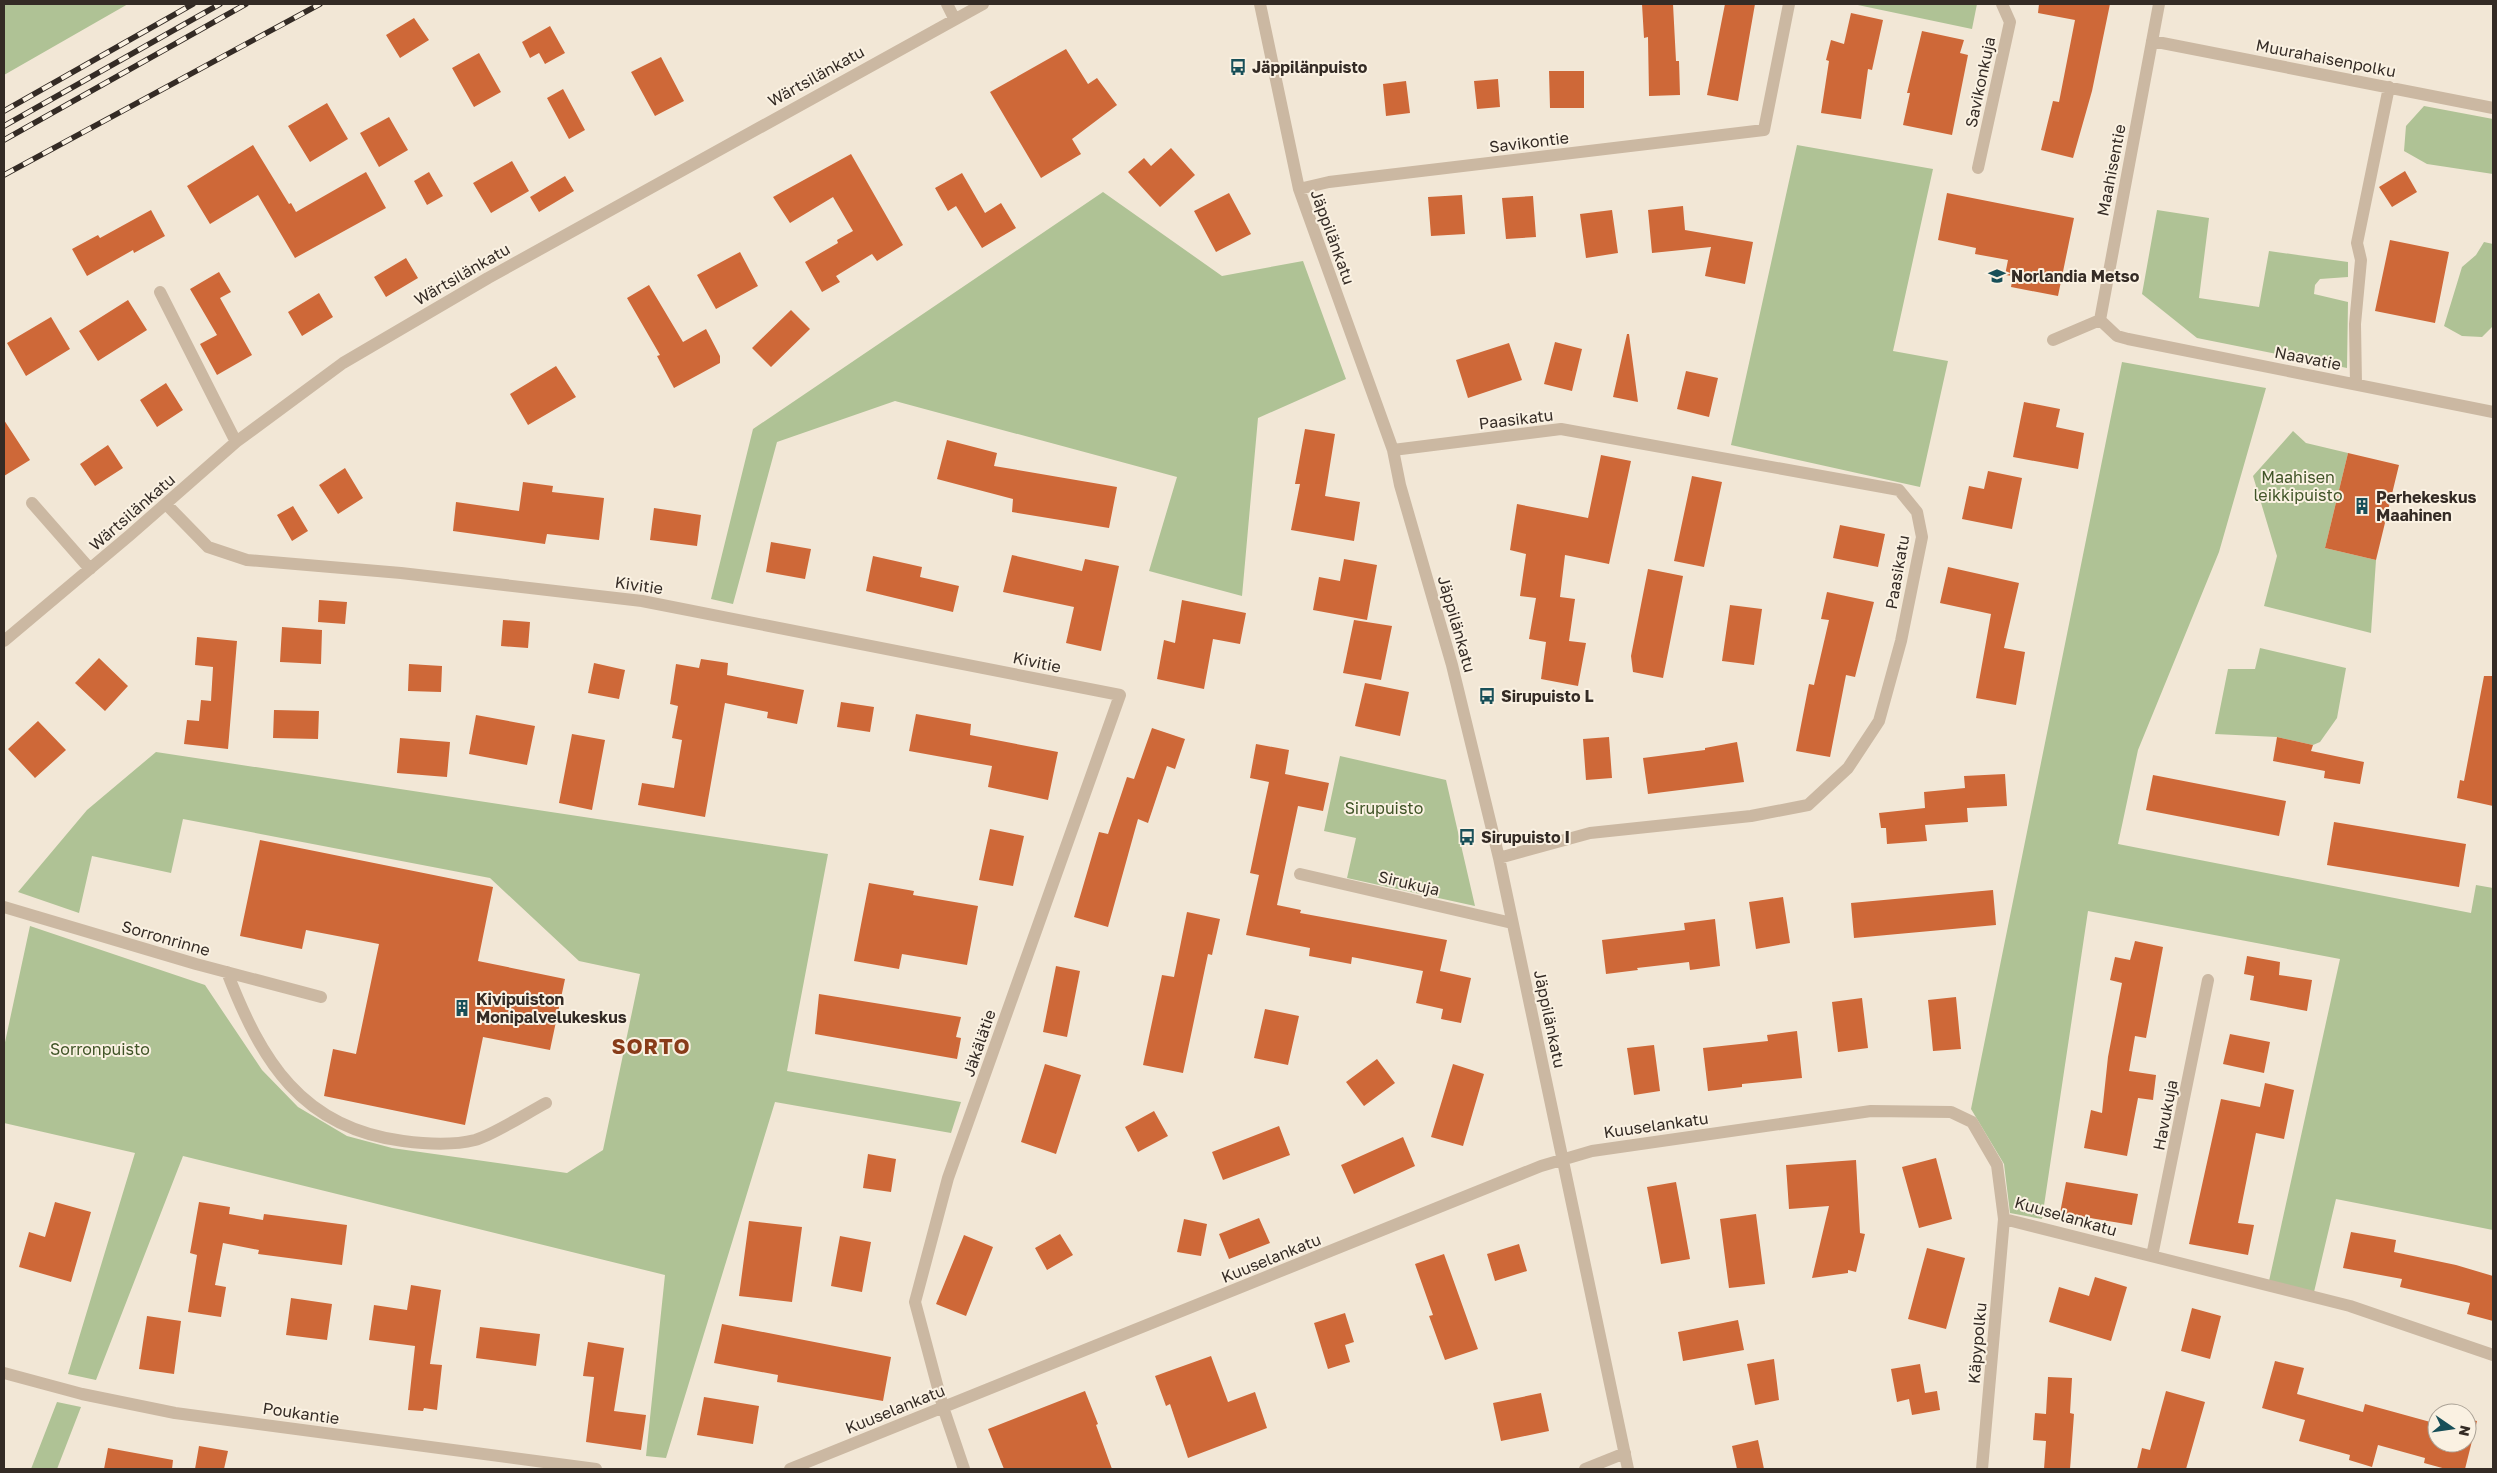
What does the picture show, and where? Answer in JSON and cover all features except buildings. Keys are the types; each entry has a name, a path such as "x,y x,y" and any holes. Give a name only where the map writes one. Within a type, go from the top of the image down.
{"street":[{"path":"947,4 954,18"},
{"name":"Wärtsilänkatu","path":"4,640 90,569 236,442 343,363 471,288 954,18 983,4"},
{"name":"Jäppilänkatu","path":"1260,4 1299,189 1393,450 1400,485 1452,665 1499,858 1628,1469"},
{"name":"Savikontie","path":"1299,189 1329,182 1764,130 1789,4"},
{"name":"Savikonkuja","path":"1978,168 2010,22 2002,4"},
{"name":"Maahisentie","path":"2100,320 2159,4"},
{"name":"Muurahaisenpolku","path":"2152,41 2493,108"},
{"path":"2356,384 2355,324 2361,260 2357,243 2389,87"},
{"path":"160,292 236,442"},
{"path":"2053,340 2100,320"},
{"name":"Naavatie","path":"2100,320 2117,336 2493,412"},
{"name":"Paasikatu","path":"1393,450 1561,429 1898,490 1917,512 1922,537 1902,641 1879,721 1848,768 1808,805 1751,816 1590,834 1499,858"},
{"path":"32,502 90,569"},
{"name":"Kivitie","path":"166,504 208,547 247,560 401,573 642,601 1120,695"},
{"name":"Jäkälätie","path":"964,1469 943,1407 915,1302 948,1178 1120,695"},
{"name":"Sirukuja","path":"1300,874 1512,922"},
{"name":"Sorronrinne","path":"4,907 227,972 321,997"},
{"path":"227,972 245,1017 271,1063 304,1100 347,1128 391,1140 433,1145 475,1140 546,1103"},
{"name":"Havukuja","path":"2152,1256 2208,980"},
{"name":"Kuuselankatu","path":"790,1469 804,1466 943,1407 1541,1166 1592,1151 1871,1112 1952,1112 1972,1122 1997,1165 2004,1219 2350,1306 2493,1355"},
{"name":"Käpypolku","path":"1982,1469 2004,1219"},
{"name":"Poukantie","path":"4,1373 82,1394 175,1412 596,1469"},
{"path":"1585,1469 1625,1453"}],"green space":[{"path":"4,4 128,4 4,75"},
{"path":"1853,4 1977,4 1972,29"},
{"path":"2424,106 2493,119 2493,174 2427,164 2404,151 2406,126"},
{"path":"1797,145 1933,169 1893,351 1948,361 1920,487 1731,445"},
{"path":"1103,192 1222,276 1303,261 1346,379 1258,418 1242,596 1149,571 1177,477 895,401 777,442 733,604 711,599 753,429"},
{"path":"2157,210 2209,218 2199,298 2259,307 2269,251 2348,262 2348,277 2320,279 2315,285 2314,294 2348,302 2347,368 2197,338 2142,294"},
{"path":"2484,242 2493,244 2493,326 2482,337 2462,336 2444,326 2462,267 2476,255"},
{"path":"2122,362 2266,388 2219,552 2138,750 2118,844 2471,913 2476,885 2493,888 2493,1230 2336,1199 2314,1292 2269,1281 2340,959 2088,911 2042,1219 2010,1213 2004,1164 1971,1109"},
{"name":"Maahisen leikkipuisto","path":"2293,431 2306,443 2348,453 2325,548 2376,560 2371,633 2264,606 2277,556 2253,476"},
{"path":"2260,648 2346,668 2337,718 2320,742 2313,745 2277,737 2215,734 2228,669 2255,669"},
{"name":"Sorronpuisto","path":"156,752 828,854 787,1071 961,1102 951,1133 775,1102 666,1458 646,1456 665,1275 183,1156 96,1380 68,1374 135,1153 4,1123 4,1047 30,926 205,985 262,1070 298,1107 347,1136 392,1148 567,1173 603,1150 640,974 579,961 490,878 183,819 171,873 92,856 79,913 18,892 87,810"},
{"name":"Sirupuisto","path":"1340,756 1446,780 1475,906 1347,878 1356,838 1324,831"},
{"path":"57,1402 81,1407 57,1469 31,1469"}],"railway":[{"path":"4,111 193,4"},
{"path":"4,126 220,4"},
{"path":"4,140 246,4"},
{"path":"4,175 320,4"}],"place":[{"name":"Jäppilänpuisto","path":"1238,67"},
{"name":"Norlandia Metso","path":"1997,276"},
{"name":"Perhekeskus Maahinen","path":"2362,506"},
{"name":"Sirupuisto L","path":"1487,696"},
{"name":"Sirupuisto I","path":"1467,837"},
{"name":"Kivipuiston Monipalvelukeskus","path":"462,1008"}],"district":[{"name":"SORTO","path":"651,1046"}]}
